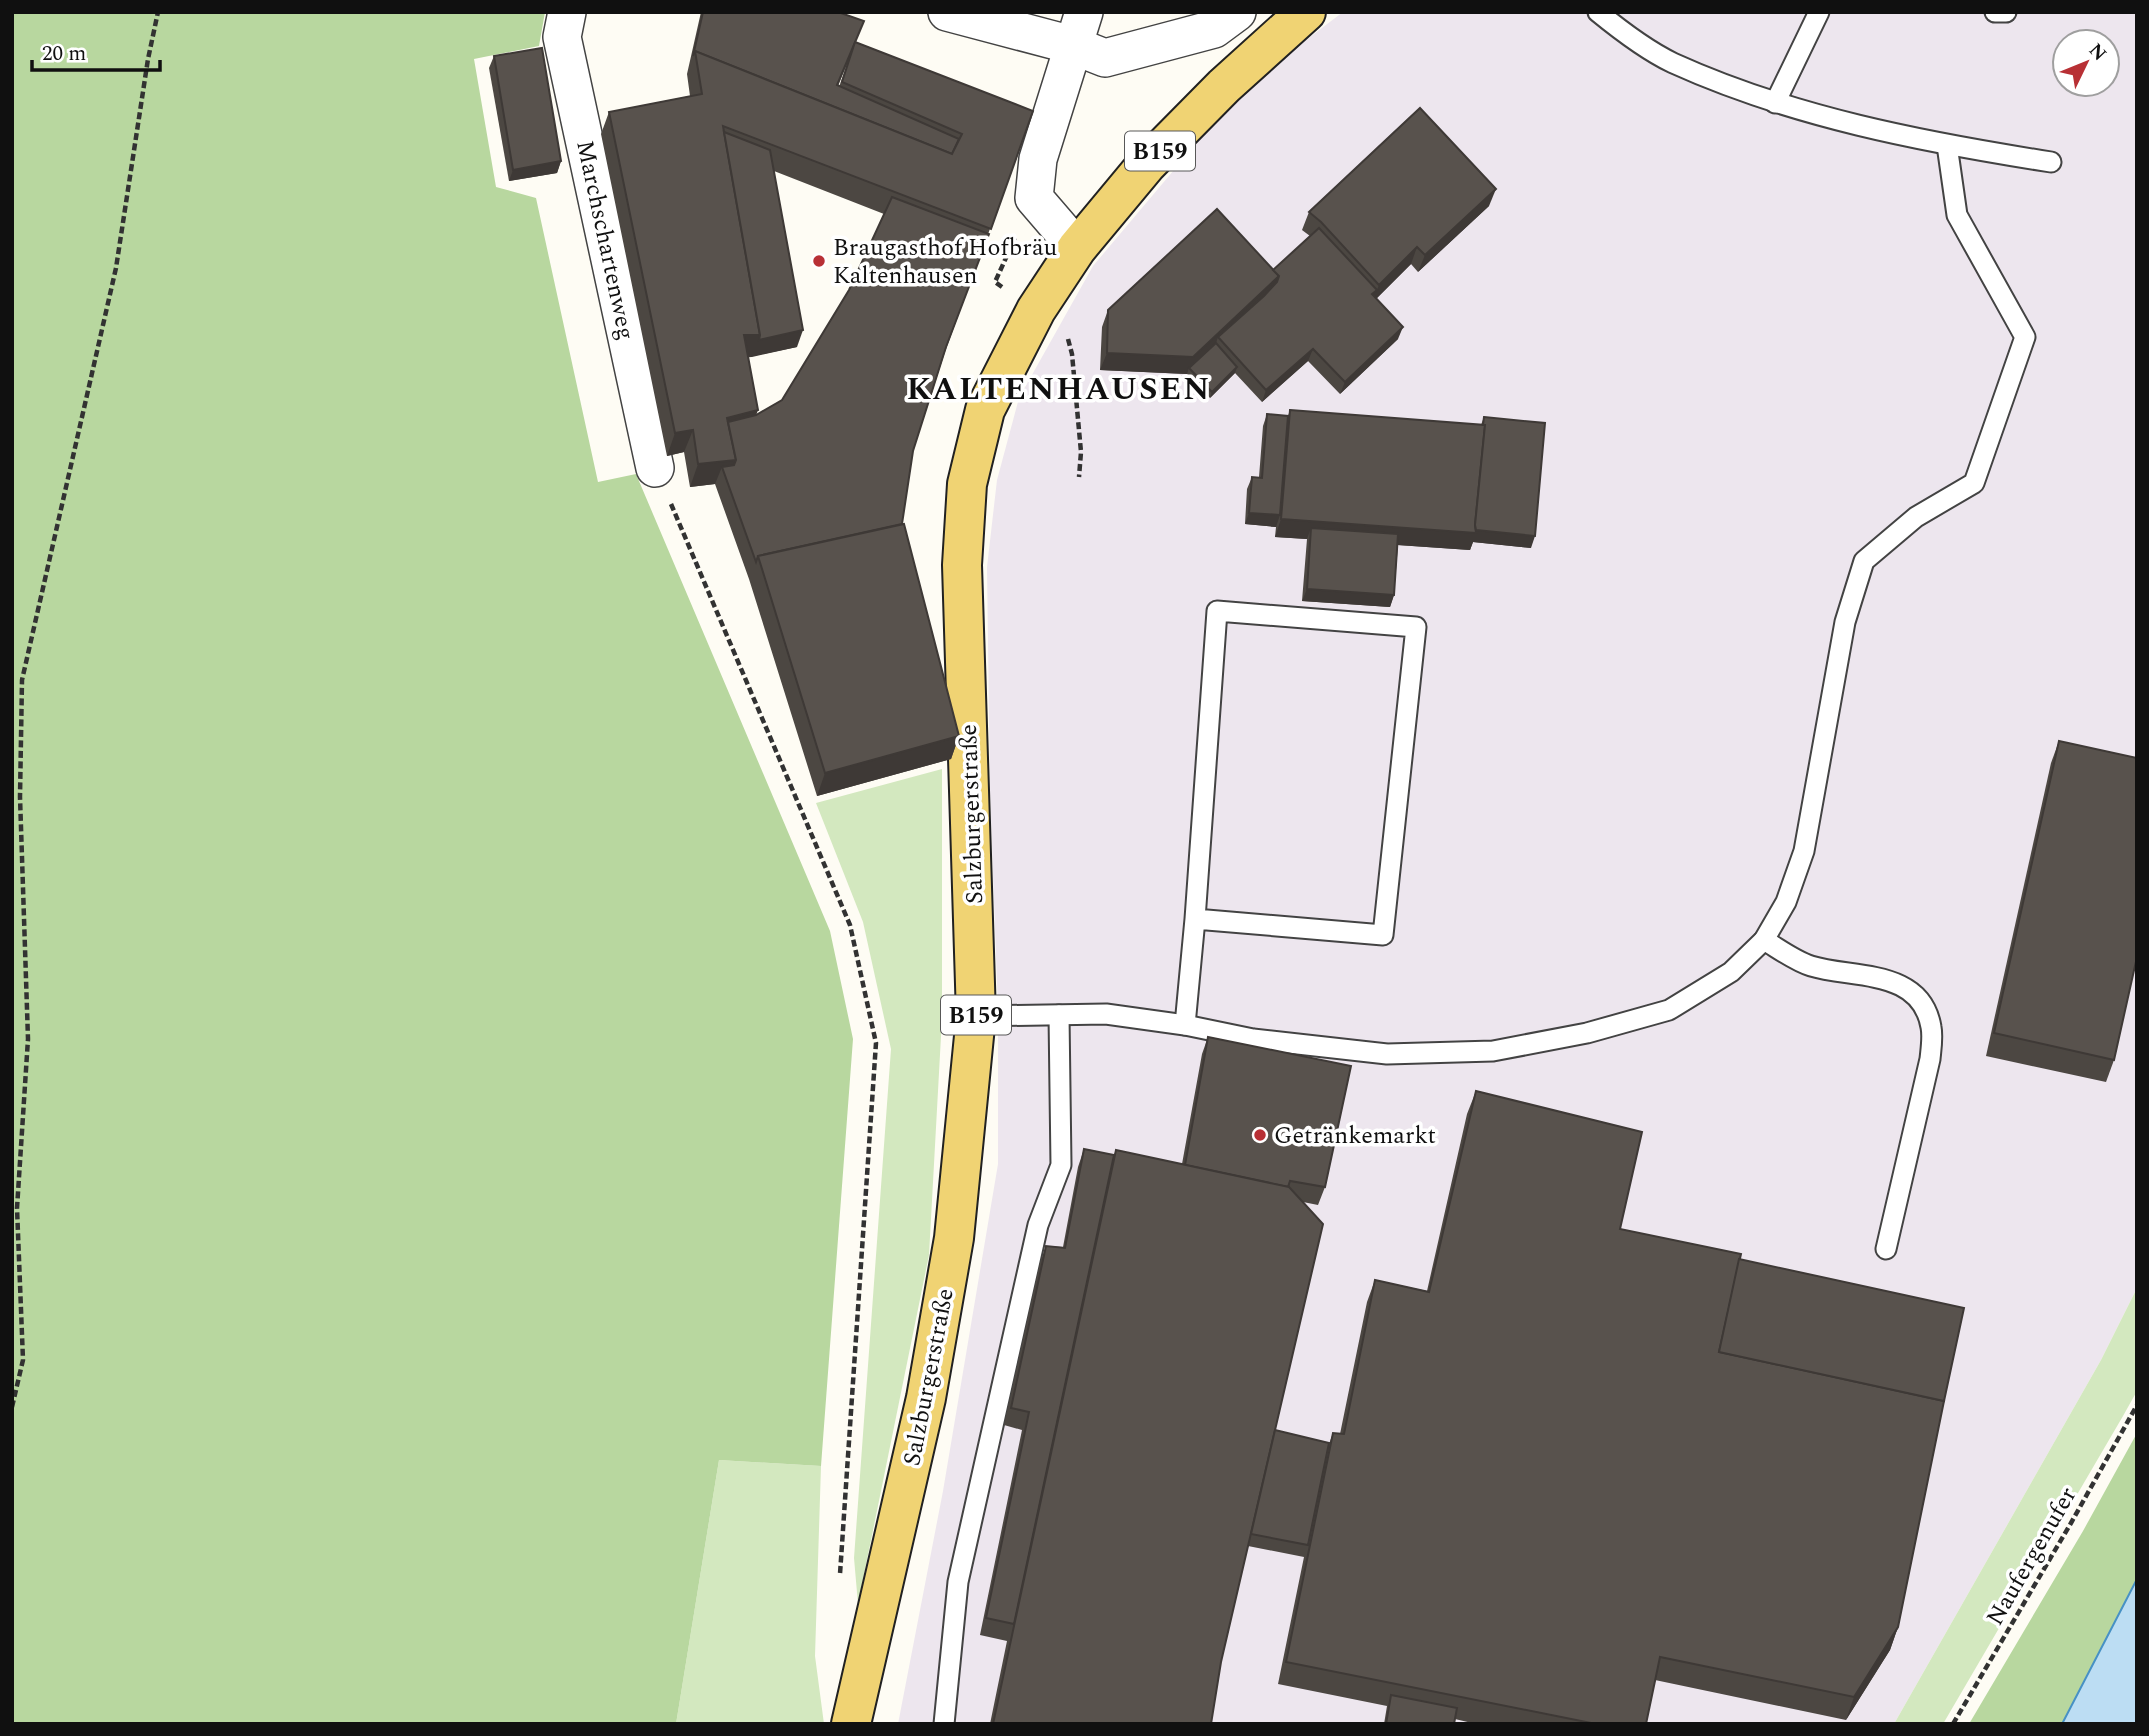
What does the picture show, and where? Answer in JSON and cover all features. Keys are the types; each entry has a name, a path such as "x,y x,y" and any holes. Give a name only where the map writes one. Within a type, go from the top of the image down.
{"main road":[{"name":"Salzburgerstraße","path":"851,1724 929,1385 954,1238 976,1016 962,565 967,484 985,410 1036,310 1077,248 1146,165 1224,86 1306,12"}],"street":[{"name":"Marchschartenweg","path":"567,12 562,37 655,468"},
{"path":"947,12 1078,29 1105,58 1214,29 1237,12"},
{"path":"1077,248 1034,198 1038,159 1078,29"}],"lane":[{"path":"1598,12 1671,62 1775,103 1947,145 2052,162"},
{"path":"1775,103 1819,12"},
{"path":"1995,12 2006,12"},
{"path":"976,1016 1106,1014 1185,1025 1253,1039 1387,1054 1493,1051 1587,1033 1669,1010 1731,972 1764,940 1786,902 1804,851 1845,622 1864,561 1916,517 1974,483 2025,337 1957,215 1947,145"},
{"path":"1185,1025 1217,611 1416,627 1383,935 1195,919"},
{"path":"1764,940 1810,966 1871,976 1904,986 1923,1005 1932,1028 1930,1059 1885,1249"},
{"path":"944,1724 958,1582 1038,1226 1061,1166 1059,1015"}],"path":[{"path":"12,1407 23,1360 18,1208 28,1039 20,797 22,680 116,268 148,59 158,12"},
{"path":"655,468 850,925 876,1043 839,1580"},
{"name":"Naufergenufer","path":"1953,1724 2137,1405"}],"shaded area":[{"path":"1343,12 2137,12 2137,1288 2101,1360 1894,1724 898,1724 943,1491 998,1164 998,1010 990,793 987,567 997,480 1019,398 1093,266 1206,132 1273,65"}],"green space":[{"path":"12,12 545,12 539,46 474,59 496,187 536,198 598,482 636,474 830,931 853,1039 821,1466 719,1460 676,1724 12,1724"},
{"path":"942,769 942,1018 929,1255 858,1604 854,1558 891,1049 863,922 816,803"},
{"path":"2137,1288 2137,1391 1943,1724 1894,1724 2101,1360"},
{"path":"2137,1433 2137,1579 2062,1724 1969,1724 2083,1531"},
{"path":"719,1460 821,1466 815,1656 824,1724 676,1724"}],"water":[{"path":"2137,1579 2137,1724 2062,1724"}],"building":[{"path":"703,12 838,12 864,21 837,85 959,139 952,154 695,51 693,56"},
{"path":"855,42 1033,111 991,229 723,126 760,335 744,335 758,410 727,418 736,460 698,464 693,430 675,433 609,112 702,94 695,51 952,154 962,134 842,82"},
{"path":"542,48 561,161 513,170 494,56"},
{"path":"1420,108 1496,189 1425,255 1417,247 1379,285 1309,212"},
{"path":"724,132 770,150 803,330 759,340"},
{"path":"892,197 989,234 946,347 913,451 902,524 758,556 756,562 722,467 734,465 736,460 728,422 756,415 782,400 849,290"},
{"path":"1217,209 1279,276 1193,357 1107,353 1108,310"},
{"path":"1319,228 1377,290 1372,294 1403,327 1345,382 1313,349 1266,390 1218,337 1277,282 1279,276 1273,270"},
{"path":"1216,343 1237,367 1212,392 1189,368"},
{"path":"1290,410 1485,425 1476,533 1281,519"},
{"path":"1267,414 1288,416 1280,515 1249,513 1252,477 1262,478"},
{"path":"1484,417 1545,423 1535,536 1476,530"},
{"path":"904,524 959,736 825,773 758,556"},
{"path":"1311,528 1398,534 1394,595 1307,589"},
{"path":"2059,741 2137,758 2137,957 2114,1060 1994,1033"},
{"name":"Getränkemarkt","path":"1208,1037 1351,1066 1325,1187 1290,1181 1288,1187 1185,1165"},
{"path":"1476,1091 1642,1132 1620,1229 1741,1254 1719,1352 1944,1401 1898,1627 1854,1697 1660,1657 1646,1724 1596,1724 1286,1662 1333,1433 1344,1434 1375,1280 1429,1292"},
{"path":"1084,1149 1114,1155 1014,1624 986,1618 1029,1412 1011,1408 1046,1246 1065,1248"},
{"path":"1116,1150 1289,1187 1323,1224 1221,1662 1211,1724 993,1724"},
{"path":"1739,1259 1964,1308 1944,1401 1719,1352"},
{"path":"1275,1430 1329,1443 1308,1545 1251,1534"},
{"path":"1391,1695 1457,1708 1454,1724 1386,1724"}],"place":[{"name":"Braugasthof Hofbräu Kaltenhausen","path":"819,261"},
{"name":"Getränkemarkt","path":"1260,1135"}],"district":[{"name":"KALTENHAUSEN","path":"1059,388"}]}
